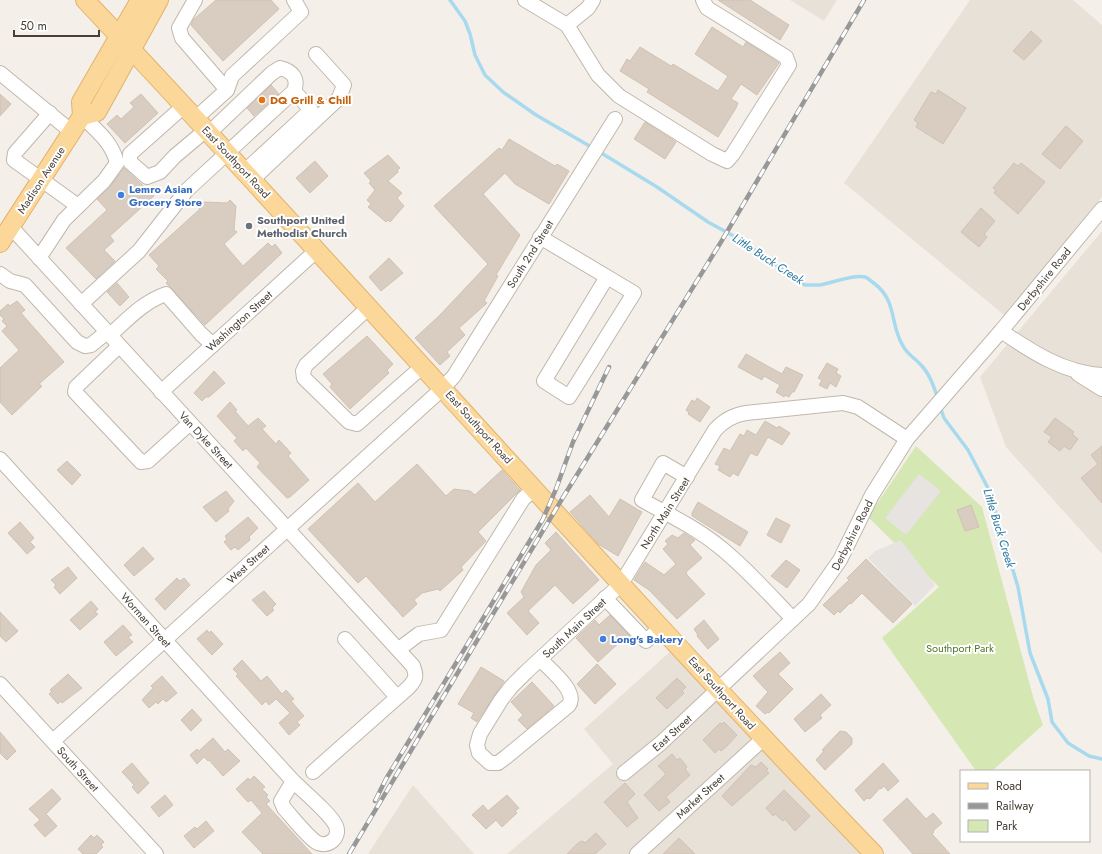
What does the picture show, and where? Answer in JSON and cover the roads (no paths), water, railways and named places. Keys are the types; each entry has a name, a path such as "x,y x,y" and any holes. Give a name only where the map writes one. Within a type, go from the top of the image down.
{"main road":[{"name":"East Southport Road","path":"85,0 317,250 763,739 874,854"},
{"name":"Madison Avenue","path":"0,243 82,116 81,102 140,0"},
{"path":"82,116 98,112 159,0"}],"street":[{"path":"195,0 179,28 182,38 227,90"},
{"path":"81,304 139,251 186,191 294,91 296,86 295,76 289,70 280,68 251,91 198,122 130,154 130,162 147,177 160,172 175,156 198,122 227,90 232,76 301,12 294,0"},
{"path":"525,0 567,25 598,75 619,96 712,154 727,161 733,154 789,65 789,60 707,8 703,0"},
{"path":"567,25 588,8 593,0"},
{"path":"248,176 339,98 344,85 316,54"},
{"path":"0,73 72,132"},
{"path":"248,176 311,110 294,91"},
{"path":"50,113 15,153 14,160 78,206"},
{"path":"39,258 64,220 104,181 117,163 114,151 105,138 82,116"},
{"name":"South 2nd Street","path":"443,388 454,376 615,119"},
{"name":"Derbyshire Road","path":"718,690 809,604 843,555 877,486 907,439 958,378 1001,331 1102,209"},
{"name":"Van Dyke Street","path":"11,227 400,651 416,674 415,679 397,697"},
{"path":"540,237 634,293 569,397 544,381 607,277"},
{"name":"Washington Street","path":"161,392 317,250"},
{"path":"0,274 10,281 26,285 77,342 85,346 91,345 108,334 154,298 166,294 213,344"},
{"path":"369,307 306,365 303,371 304,378 349,422 357,424 423,366"},
{"path":"1001,331 1036,355 1068,368 1102,389"},
{"path":"119,346 76,387 76,392 141,462 148,461 190,423"},
{"path":"1068,368 1102,375"},
{"name":"West Street","path":"53,742 443,388"},
{"name":"North Main Street","path":"621,584 708,442 722,422 738,414 841,403 858,407 907,439"},
{"name":"Worman Street","path":"0,458 292,781"},
{"path":"687,477 663,464 642,500 697,530 721,547 741,565 793,619"},
{"path":"400,651 419,634 441,630 523,499 534,488"},
{"name":"South Main Street","path":"540,659 566,686 571,694 572,700 506,757 498,763 490,763 479,753 477,745 480,734 501,700 526,672 540,659 606,598 621,584"},
{"path":"606,598 646,641 661,627"},
{"path":"313,772 397,697 345,639"},
{"name":"South Street","path":"0,684 156,854"},
{"name":"East Street","path":"624,774 661,743 718,690"},
{"name":"Market Street","path":"646,851 763,739"}],"waterway":[{"name":"Little Buck Creek","path":"450,0 465,21 475,55 485,75 503,92 536,115 593,148"},
{"name":"Little Buck Creek","path":"598,151 657,187 708,222 739,239 805,285 820,285 860,276 869,279 887,298 896,330 903,346 927,373 938,399"},
{"name":"Little Buck Creek","path":"940,407 944,418 968,450 989,490 1018,587 1030,653 1048,699 1052,722 1068,743 1089,756 1102,759"}],"railway":[{"path":"349,854 562,499 721,242 864,0"},
{"path":"375,801 386,779 543,519 556,489 573,442 609,367"}],"place":[{"name":"DQ Grill & Chill","path":"262,100"},
{"name":"Lemro Asian Grocery Store","path":"121,195"},
{"name":"Southport United Methodist Church","path":"249,226"},
{"name":"Long's Bakery","path":"603,639"}],"park label":[{"name":"Southport Park","path":"960,648"}]}
